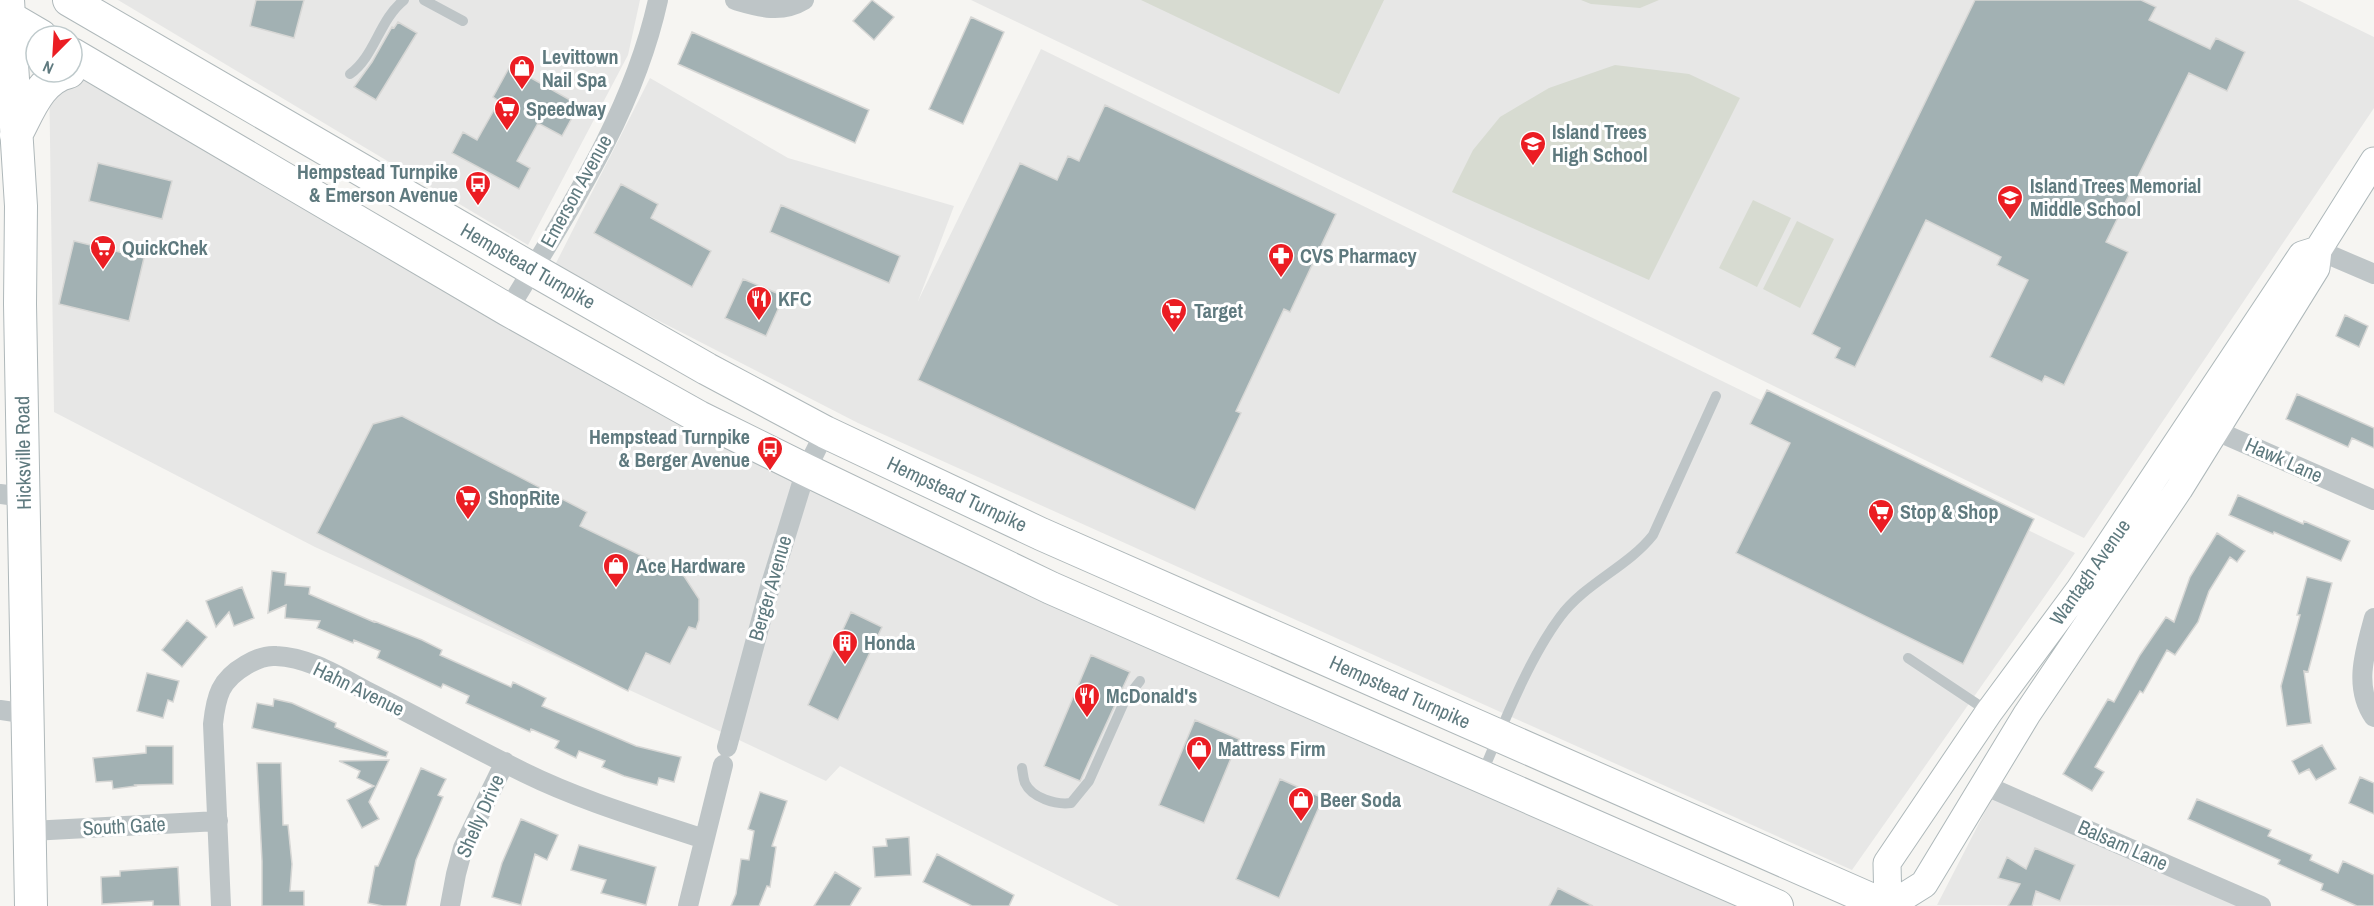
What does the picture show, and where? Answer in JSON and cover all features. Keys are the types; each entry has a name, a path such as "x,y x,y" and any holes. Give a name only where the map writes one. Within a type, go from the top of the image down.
{"main road":[{"name":"Hempstead Turnpike","path":"69,0 532,269 707,369 825,432 1041,534 1887,906"},
{"path":"5,9 25,24"},
{"name":"Hicksville Road","path":"5,9 21,206 20,304 12,496 14,712 31,831 31,906"},
{"path":"84,61 508,310 699,417 1051,588 1777,906"},
{"path":"84,71 108,75"},
{"path":"16,135 46,84"},
{"name":"Wantagh Avenue","path":"1887,906 1887,863 1989,712 2204,425 2316,267 2318,250 2374,161"},
{"name":"Wantagh Avenue","path":"1887,906 1924,884 2091,617 2178,489 2204,425"}],"street":[{"name":"Emerson Avenue","path":"508,310 580,190 606,141 640,64 658,0"},
{"path":"735,0 767,9 794,6 804,0"},
{"path":"2318,250 2374,274"},
{"name":"Hawk Lane","path":"2204,425 2374,500"},
{"name":"Berger Avenue","path":"688,906 770,587 806,470 825,432"},
{"path":"2374,618 2361,676 2364,701 2374,717"},
{"name":"Hahn Avenue","path":"221,906 213,724 215,702 224,682 233,672 258,658 274,656 298,659 338,677 525,774 602,806 704,838"},
{"name":"Shelly Drive","path":"450,906 464,848 505,762"},
{"name":"Balsam Lane","path":"1984,785 2261,906"},
{"name":"South Gate","path":"31,831 218,821"}],"lane":[{"path":"350,74 361,66 394,7 404,0"},
{"path":"424,0 463,21"},
{"path":"1481,776 1525,678 1560,617 1578,597 1643,548 1653,535 1716,396"},
{"path":"1908,658 1989,712"},
{"path":"1022,768 1025,784 1035,794 1060,804 1071,803 1089,781 1125,700 1140,681"}],"shaded area":[{"path":"118,0 640,0 628,55 528,245"},
{"name":"Island Trees Memorial Middle School","path":"971,0 2298,0 2374,37 2374,108 2084,538 1668,334"},
{"path":"1141,0 1384,0 1339,94"},
{"path":"1581,0 1659,0 1640,8 1591,4"},
{"path":"1041,49 2075,553 1852,870 858,423 554,267 650,78 788,158 954,206 918,301"},
{"path":"1615,65 1689,74 1740,98 1649,280 1452,192 1473,150 1500,117 1549,88"},
{"path":"84,81 813,491 1759,906 1119,906 840,766 826,781 315,547 54,412 49,84 84,84"},
{"path":"1753,200 1791,218 1757,287 1719,268"},
{"path":"1797,221 1834,239 1800,308 1763,289"},
{"path":"1993,796 2247,906 1937,905"}],"building":[{"path":"256,0 304,0 294,38 250,26"},
{"path":"872,0 894,17 874,40 853,21"},
{"path":"1975,0 2141,0 2156,7 2149,20 2210,49 2216,38 2245,52 2227,91 2189,73 2106,242 2128,252 2064,385 2045,376 2042,382 1990,357 2028,280 1997,265 2001,257 1926,220 1855,367 1835,358 1840,348 1812,334"},
{"path":"971,17 1004,32 963,124 929,109"},
{"path":"398,22 417,33 376,100 354,87 372,62 392,27 394,28"},
{"path":"692,32 869,110 855,143 678,64"},
{"path":"510,66 579,105 562,136 538,123 517,161 530,168 519,189 452,153 463,132 477,140 499,101 493,97"},
{"path":"1105,105 1336,214 1290,312 1284,309 1236,411 1241,413 1195,510 918,380 1020,163 1057,180 1068,156 1079,161"},
{"name":"QuickChek","path":"98,163 172,181 162,219 89,201"},
{"path":"621,184 658,204 651,218 711,251 692,287 594,233"},
{"path":"781,205 900,256 889,283 770,232"},
{"name":"QuickChek","path":"74,241 144,258 129,321 59,304"},
{"path":"743,279 784,296 766,336 725,318"},
{"path":"2345,315 2368,326 2359,347 2336,336"},
{"path":"1767,390 2034,519 1963,664 1736,553 1790,443 1750,424"},
{"path":"2297,394 2374,428 2374,448 2352,438 2348,447 2286,419"},
{"path":"402,416 587,512 580,526 684,576 699,599 699,620 696,629 689,627 670,664 646,653 628,691 317,533 373,424"},
{"path":"2238,495 2303,524 2304,521 2350,541 2341,561 2229,515"},
{"path":"2217,533 2245,551 2237,562 2230,557 2209,591 2198,622 2175,655 2167,650 2143,693 2140,691 2095,767 2104,772 2092,791 2063,774 2108,699 2114,702 2140,655 2166,617 2174,622 2190,577"},
{"path":"272,571 286,573 285,585 310,587 309,594 422,640 442,650 440,655 511,687 513,682 546,698 542,706 636,746 681,757 674,782 659,778 657,785 624,776 602,767 605,761 579,751 576,758 555,748 559,741 531,729 530,732 466,703 469,696 443,684 441,688 377,658 380,651 317,628 320,621 285,618 286,605 268,613"},
{"path":"2307,577 2332,583 2308,672 2304,671 2311,723 2287,726 2281,686 2300,615 2297,615"},
{"path":"242,587 254,618 234,626 229,612 216,627 206,601"},
{"name":"Honda","path":"851,612 882,627 838,720 808,705"},
{"path":"187,620 207,637 182,667 162,650"},
{"name":"McDonald's","path":"1091,655 1130,672 1080,781 1044,766"},
{"path":"147,673 179,681 173,702 168,700 163,718 137,711"},
{"path":"274,699 292,703 336,723 335,727 388,752 386,757 252,728 257,703 273,706"},
{"name":"Mattress Firm","path":"1195,720 1239,739 1204,823 1159,805"},
{"path":"2322,745 2336,769 2316,780 2309,769 2299,774 2292,761"},
{"path":"146,746 173,746 173,784 135,785 113,789 112,781 96,782 93,758 146,753"},
{"path":"389,760 369,802 379,819 362,828 347,800 374,786 357,778 360,771 339,761"},
{"path":"257,763 281,763 283,825 288,825 292,864 290,891 304,891 304,906 262,906"},
{"path":"421,768 446,779 438,795 443,797 416,860 406,906 383,906 368,903 375,866 378,866"},
{"path":"2360,777 2374,783 2374,814 2349,803"},
{"path":"1280,779 1323,798 1279,898 1236,879"},
{"path":"760,792 787,801 772,846 776,847 770,887 767,886 759,906 731,906 736,894 741,859 749,860 754,831 748,829"},
{"path":"2197,799 2271,830 2268,836 2312,855 2310,860 2338,873 2343,861 2374,875 2374,906 2357,906 2321,890 2323,884 2278,864 2280,860 2188,819"},
{"path":"521,819 558,835 547,860 535,854 521,905 492,897 502,863"},
{"path":"909,837 911,875 875,877 873,847 887,846 886,839"},
{"path":"579,845 656,867 646,905 601,893 606,880 571,870"},
{"path":"2035,848 2075,865 2060,901 2036,891 2032,906 2008,906 2020,884 1998,878 2007,857 2026,869"},
{"path":"937,854 1014,895 1009,906 972,906 923,882"},
{"path":"178,867 180,906 153,906 153,901 102,904 101,877 120,876 120,871"},
{"path":"835,872 861,888 850,906 814,906"},
{"path":"1558,888 1593,906 1549,906"}],"place":[{"name":"Levittown Nail Spa","path":"522,91"},
{"name":"Speedway","path":"507,132"},
{"name":"Island Trees High School","path":"1533,167"},
{"name":"Hempstead Turnpike & Emerson Avenue","path":"478,207"},
{"name":"Island Trees Memorial Middle School","path":"2010,221"},
{"name":"QuickChek","path":"103,271"},
{"name":"CVS Pharmacy","path":"1281,279"},
{"name":"KFC","path":"759,322"},
{"name":"Target","path":"1174,334"},
{"name":"Hempstead Turnpike & Berger Avenue","path":"770,472"},
{"name":"ShopRite","path":"468,521"},
{"name":"Stop & Shop","path":"1881,535"},
{"name":"Ace Hardware","path":"616,589"},
{"name":"Honda","path":"845,666"},
{"name":"McDonald's","path":"1087,719"},
{"name":"Mattress Firm","path":"1199,772"},
{"name":"Beer Soda","path":"1301,823"}]}
